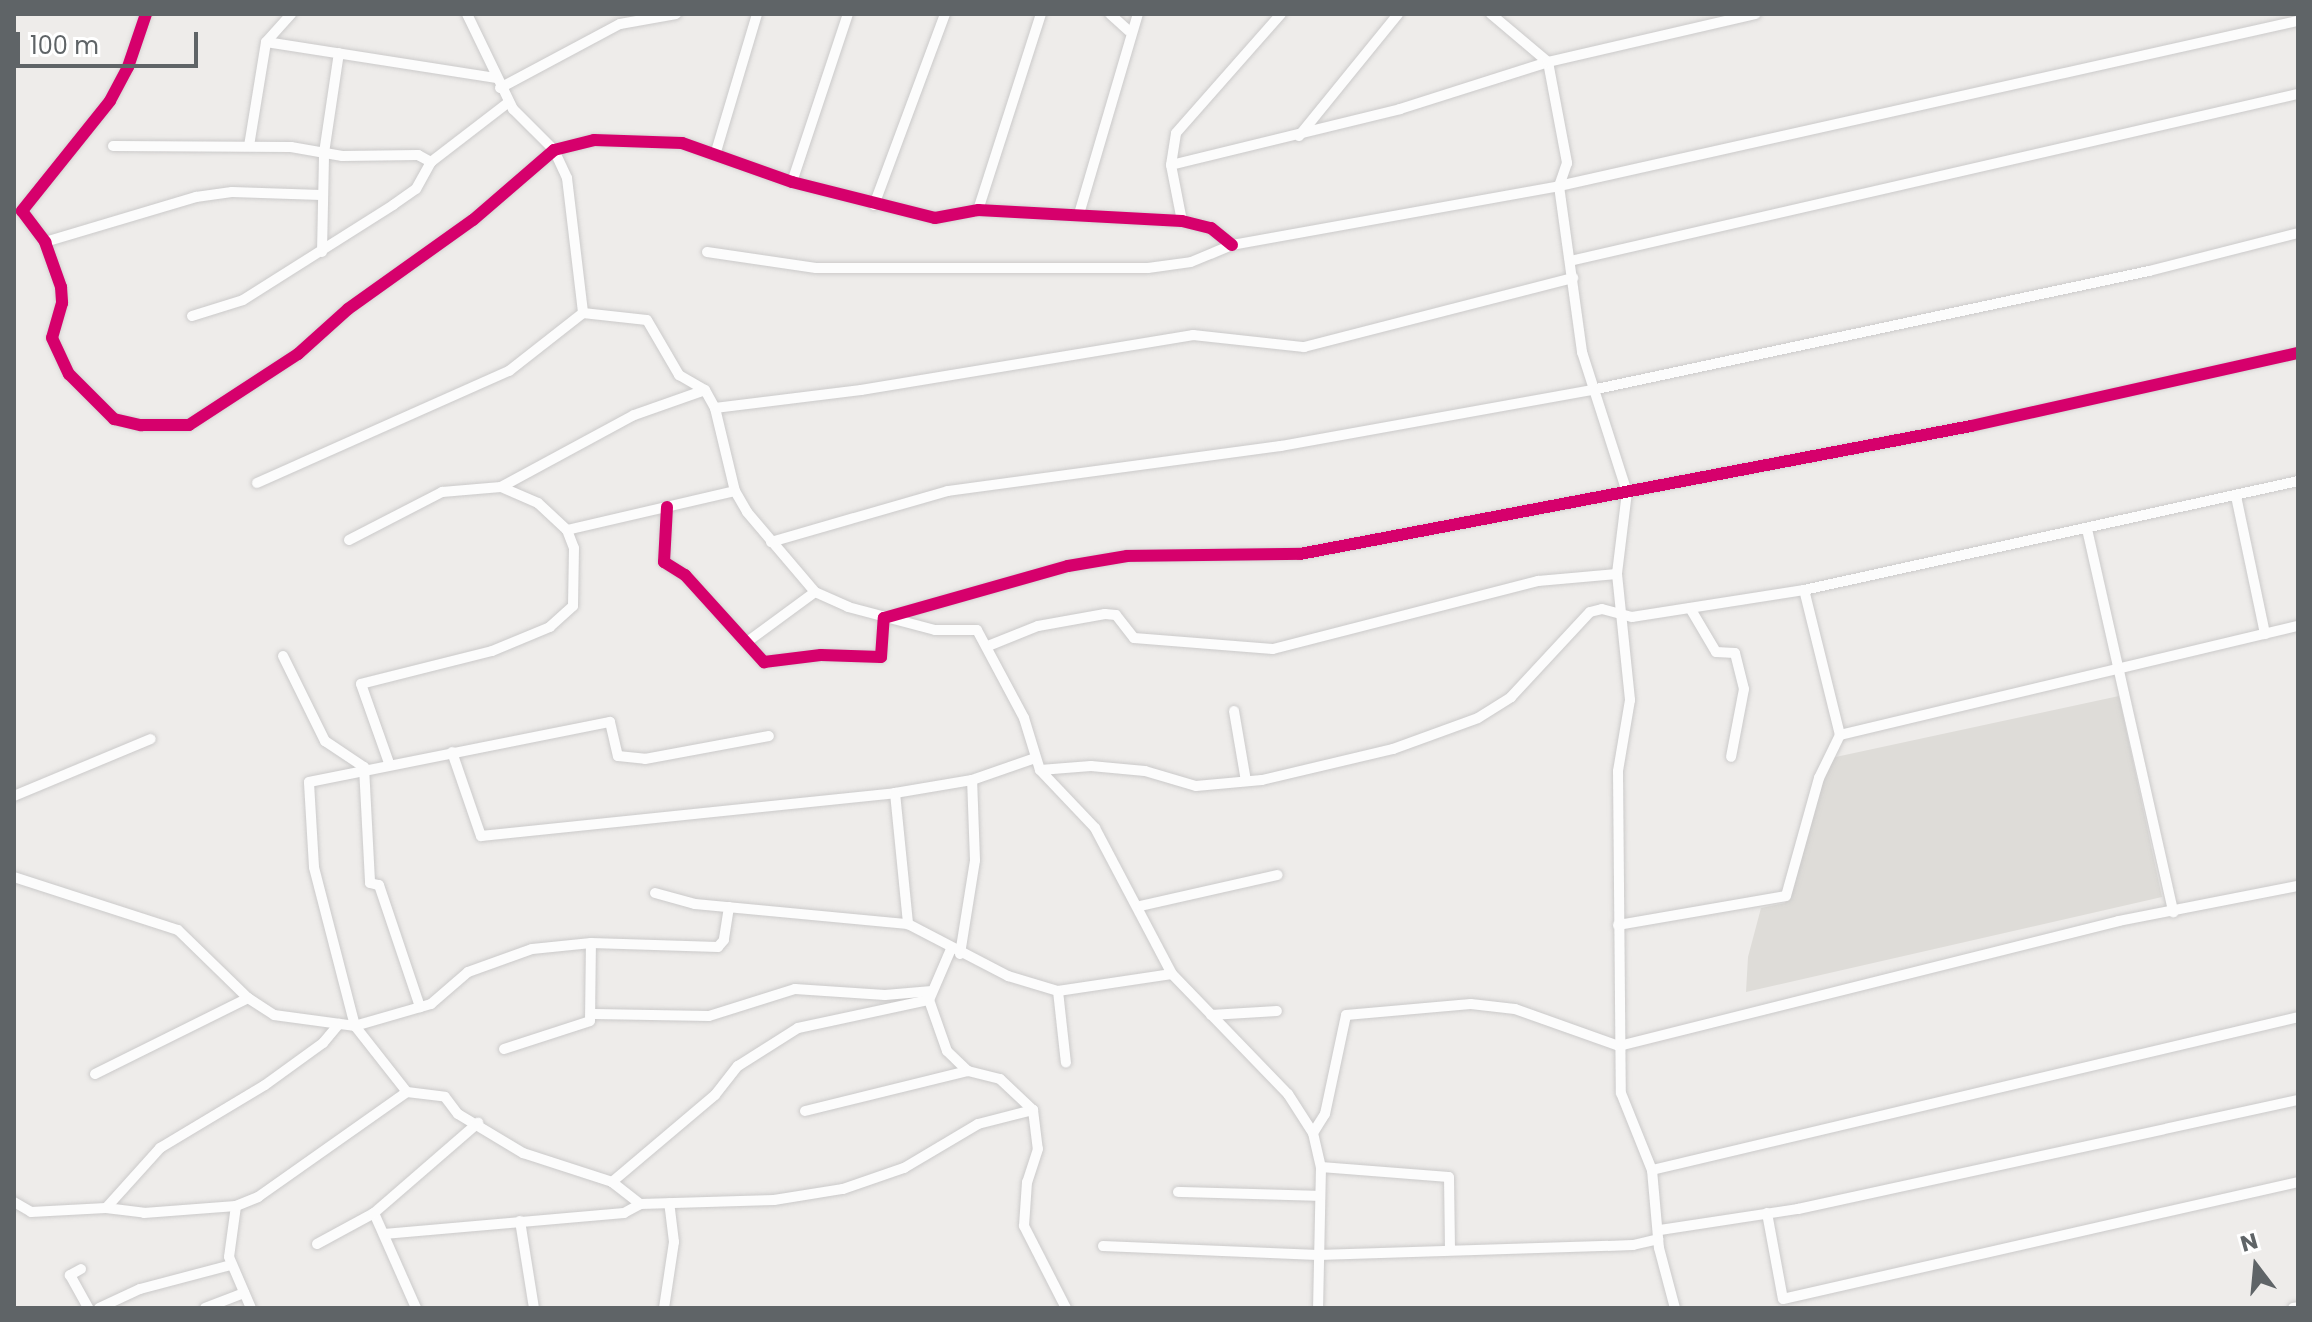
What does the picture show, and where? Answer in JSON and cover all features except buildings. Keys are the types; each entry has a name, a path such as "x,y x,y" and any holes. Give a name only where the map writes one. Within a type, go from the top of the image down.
{"street":[{"path":"146,14 128,67 110,101 24,205 24,218 45,242 62,295 52,338 69,374 114,419 189,425 298,354 348,309 473,220 554,150 594,140 646,139 682,143 792,182 935,218 978,210 1182,221 1211,228 1232,245"},
{"path":"249,146 266,42 291,14"},
{"path":"467,14 497,83 509,102 554,150 572,197 572,237 583,313"},
{"path":"266,42 497,83 620,24 676,14"},
{"path":"715,155 757,14"},
{"path":"792,182 848,14"},
{"path":"874,205 945,14"},
{"path":"978,210 1041,14"},
{"path":"1110,14 1129,31"},
{"path":"1079,214 1129,31 1138,14"},
{"path":"1182,221 1171,165 1176,133 1281,14"},
{"path":"1299,136 1398,14"},
{"path":"1491,14 1548,62 1567,163 1559,186 1592,390 1627,492 1617,574 1630,700 1618,771 1621,1093 1652,1170 1659,1234 1675,1308"},
{"path":"1171,165 1299,136 1548,62 1756,14"},
{"path":"707,252 816,268 1148,268 1191,262 1232,245 1559,186 2298,21"},
{"path":"322,252 324,153 339,53"},
{"path":"1570,261 2298,94"},
{"path":"192,316 243,300 416,189 431,162 509,102"},
{"path":"113,146 249,146 324,153 418,155 431,162"},
{"path":"45,242 208,195 321,195"},
{"path":"771,542 948,491 1281,446 1592,390 2149,271 2298,233"},
{"path":"715,408 861,390 1193,335 1304,347 1573,278"},
{"path":"257,483 509,371 583,313 647,320 679,375 705,390 715,408 735,491 771,542 815,592 884,618 935,630 977,630 988,646 1024,718 1040,770 1095,828 1140,906 1172,974 1288,1094 1313,1133 1321,1167 1318,1308"},
{"path":"884,618 1112,559 1300,554 1971,426 2298,353"},
{"path":"349,540 442,492 501,487 634,415 705,390"},
{"path":"1040,770 1091,766 1145,771 1196,786 1246,781 1393,749 1478,718 1511,697 1590,612 1632,617 1804,590 2298,481"},
{"path":"389,763 361,684 492,651 550,627 573,606 577,583 567,530 538,503 501,487"},
{"path":"567,530 735,491"},
{"path":"2236,496 2265,634"},
{"path":"667,507 664,562 685,575 764,662 821,655 881,657 884,618"},
{"path":"2087,529 2173,912"},
{"path":"988,646 1038,626 1105,614 1116,615 1134,638 1273,649 1538,581 1617,574"},
{"path":"1618,925 1786,896 1819,778 1840,735 1804,590"},
{"path":"747,642 815,592"},
{"path":"1690,608 1716,652 1735,653 1744,689 1731,757"},
{"path":"1840,735 2298,626"},
{"path":"283,656 325,741 364,767"},
{"path":"1234,711 1246,781"},
{"path":"407,1092 355,1026 314,867 309,782 364,767 610,722 618,756 645,759 769,736"},
{"path":"14,796 151,739"},
{"path":"452,752 481,836 895,793 972,780 1035,758"},
{"path":"364,767 370,883 379,885 420,1007"},
{"path":"612,1182 715,1095 738,1066 798,1028 930,995 956,952 975,860 972,780"},
{"path":"895,793 908,924"},
{"path":"1140,906 1278,875"},
{"path":"14,877 178,930 248,998 274,1015 355,1026 431,1004 468,972 532,949 591,943 718,947 724,940 729,907"},
{"path":"1313,1133 1325,1114 1346,1015 1471,1004 1515,1009 1619,1046 2119,921 2298,886"},
{"path":"655,893 729,907 908,924 956,952 1058,991 1172,974"},
{"path":"591,943 594,1014"},
{"path":"504,1049 581,1027 594,1014 709,1016 795,989 930,995"},
{"path":"1058,991 1066,1063"},
{"path":"930,995 947,1051 968,1071"},
{"path":"95,1074 248,998"},
{"path":"1211,1015 1277,1011"},
{"path":"1652,1170 2298,1017"},
{"path":"106,1208 160,1148 265,1085 323,1043 339,1024"},
{"path":"805,1111 968,1071 1000,1079 1033,1110 1038,1149 1027,1182 1024,1226 1066,1308"},
{"path":"14,1202 31,1212 106,1208 144,1213 236,1206 258,1197 407,1092 445,1097 458,1114 478,1123 523,1153 612,1182 640,1204"},
{"path":"1103,1246 1318,1255 1633,1245 1659,1234 2298,1100"},
{"path":"384,1234 624,1213 640,1204 774,1200 843,1189 904,1168 978,1124 1033,1110"},
{"path":"317,1244 374,1213 478,1123"},
{"path":"1321,1167 1449,1177 1450,1250"},
{"path":"1767,1213 1783,1299 2298,1182"},
{"path":"1178,1192 1319,1196"},
{"path":"664,1308 674,1242 669,1203"},
{"path":"236,1206 231,1265 251,1308"},
{"path":"374,1213 416,1308"},
{"path":"520,1221 534,1308"},
{"path":"99,1308 140,1289 231,1265"},
{"path":"81,1269 70,1275 88,1308"},
{"path":"205,1308 244,1293"}],"shaded area":[{"path":"2119,696 2162,897 1746,992 1748,957 1761,908 1785,903 1831,758"}],"cycle path":[{"path":"146,14 128,67 110,101 22,211 45,242 61,287 62,303 52,338 69,374 114,419 141,425 189,425 298,354 348,309 473,220 554,150 594,140 682,143 792,182 935,218 978,210 1182,221 1211,228 1232,245"},
{"path":"667,507 664,562 685,575 764,662 821,655 881,657 884,618 1068,566 1127,556 1300,554 1971,426 2298,353"}]}
